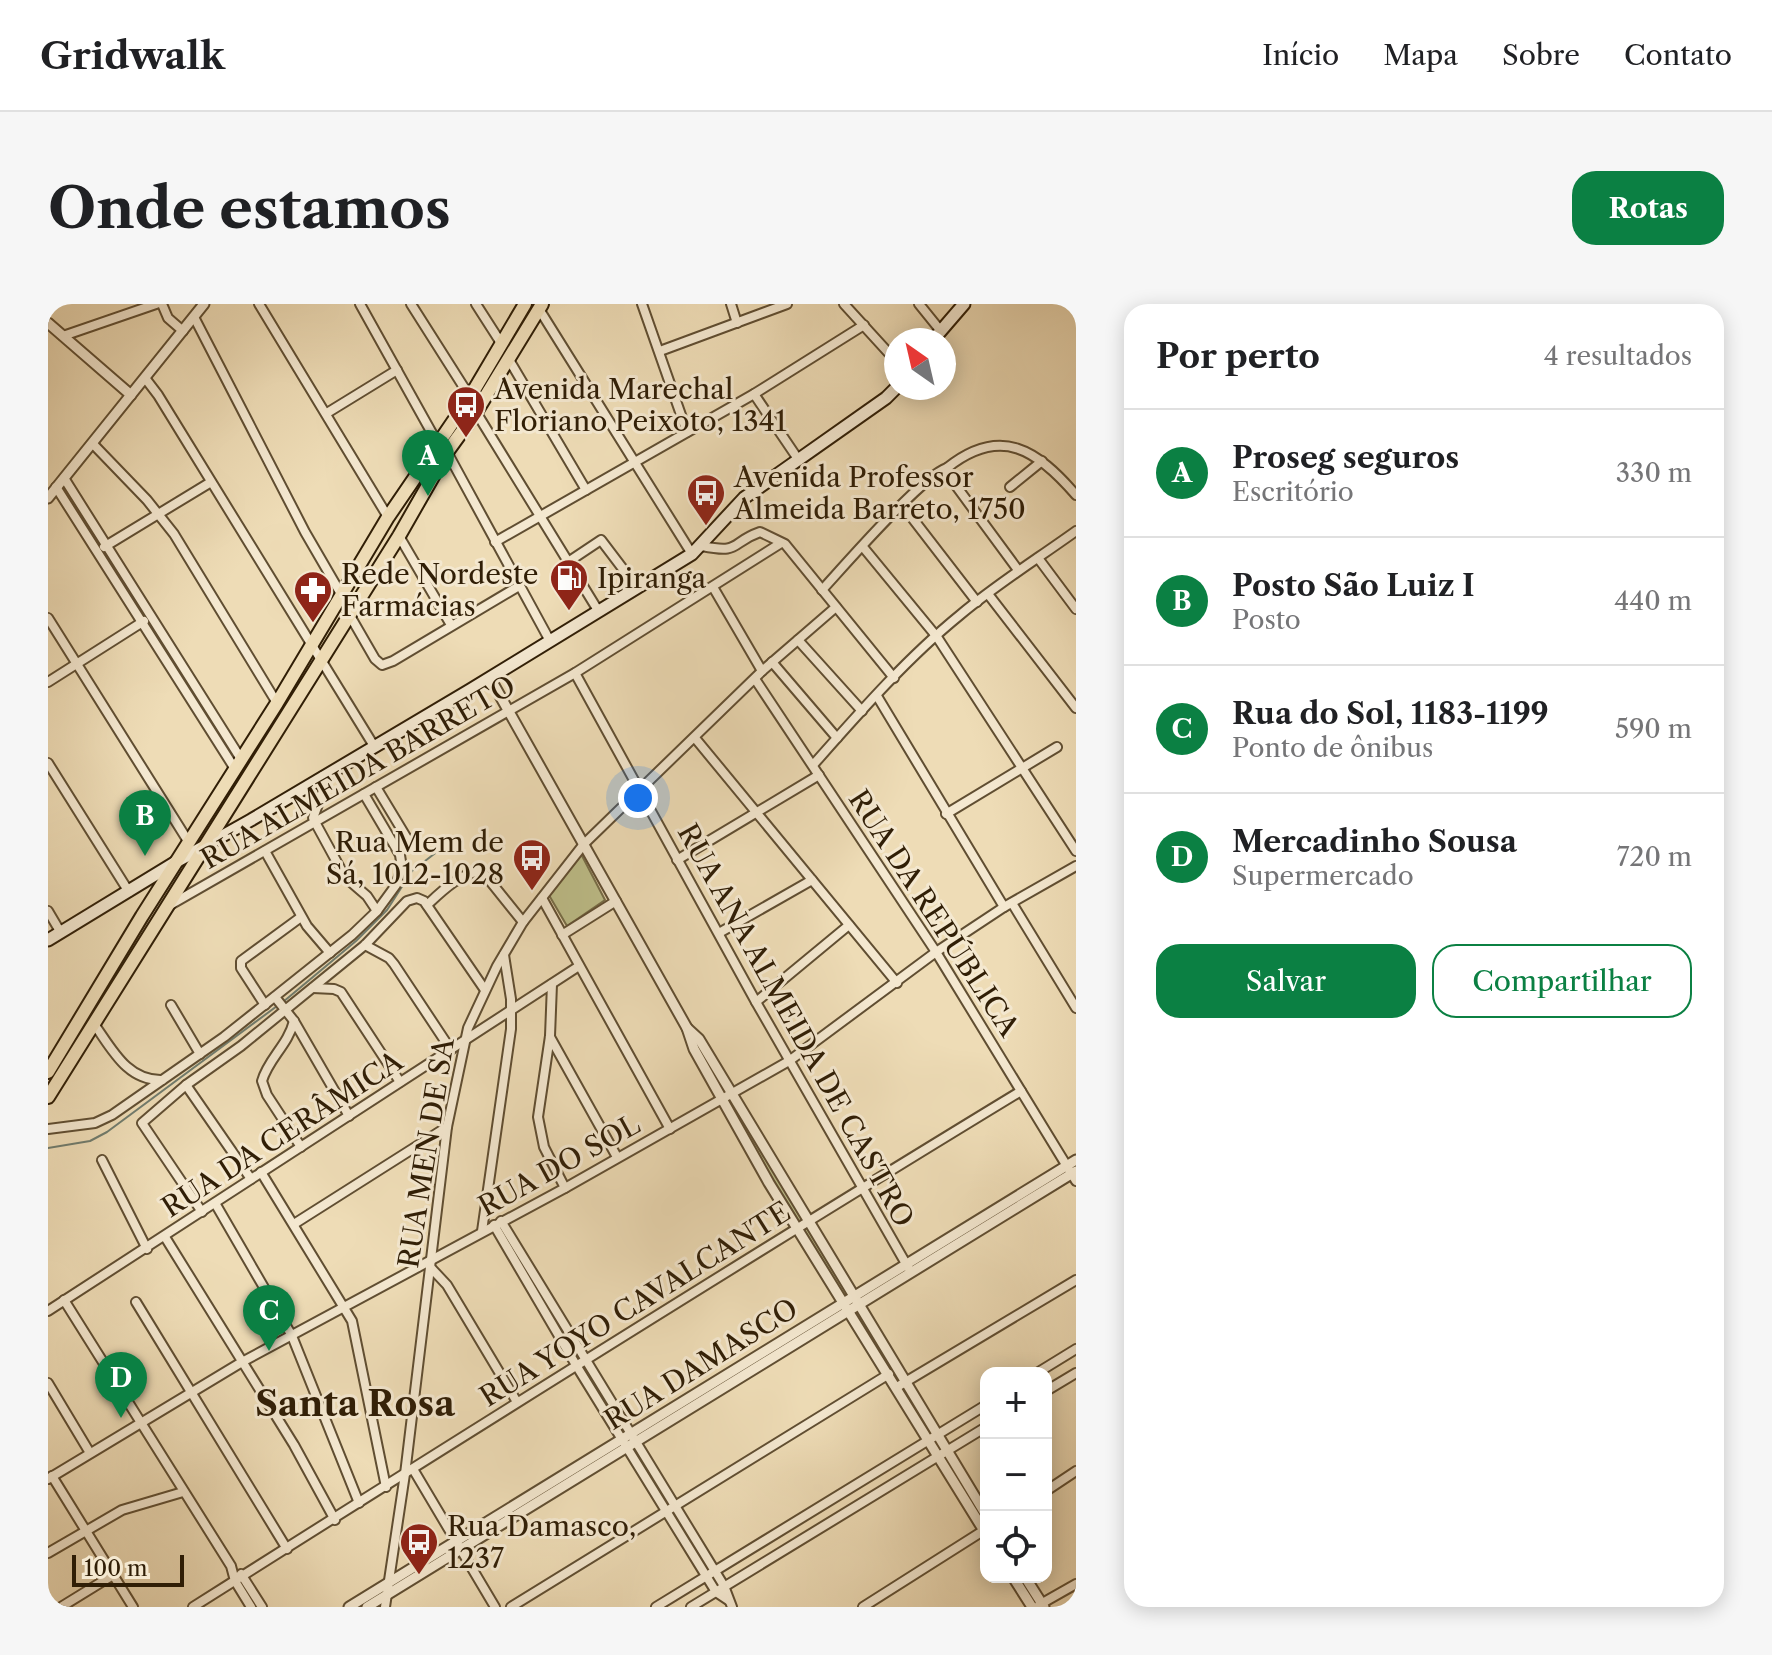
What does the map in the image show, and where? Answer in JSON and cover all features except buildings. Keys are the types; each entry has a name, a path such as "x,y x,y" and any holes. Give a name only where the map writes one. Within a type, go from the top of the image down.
{"main road":[{"path":"48,1097 399,536 442,448 525,304"},
{"path":"943,328 964,304"},
{"path":"48,1072 52,1057 277,703 388,517 442,448 476,412 540,306"},
{"path":"52,936 490,678 692,554 744,498 884,397"}],"street":[{"path":"63,336 159,304 168,318 183,331"},
{"path":"48,498 204,304"},
{"path":"259,304 388,517"},
{"path":"360,304 550,641"},
{"path":"411,304 470,397"},
{"path":"476,304 501,343"},
{"path":"642,304 687,432"},
{"path":"731,304 737,323"},
{"path":"660,351 787,304"},
{"path":"844,304 884,348"},
{"path":"919,304 933,328"},
{"path":"540,306 692,554"},
{"path":"194,317 305,532 341,594"},
{"path":"48,323 131,395"},
{"path":"495,542 754,394 864,325"},
{"path":"508,357 586,490"},
{"path":"327,413 397,370"},
{"path":"145,378 374,746"},
{"path":"754,394 798,459"},
{"path":"476,412 599,612"},
{"path":"93,444 159,514 277,703"},
{"path":"822,590 936,474 974,453 1001,445 1024,449 1042,461 1076,495"},
{"path":"1010,487 1042,461"},
{"path":"949,467 949,476 1018,570"},
{"path":"64,478 238,764"},
{"path":"97,552 211,482"},
{"path":"56,487 141,623 238,764"},
{"path":"903,506 977,602"},
{"path":"813,765 937,637 1018,570 1076,531"},
{"path":"702,546 724,551 760,532 789,547 894,678"},
{"path":"399,536 451,625"},
{"path":"568,562 601,540 623,569"},
{"name":"RUA ALMEIDA BARRETO","path":"164,909 575,673 781,543"},
{"path":"863,547 937,637 1076,851"},
{"path":"1038,558 1076,609"},
{"path":"348,613 375,659 382,665 519,586"},
{"path":"713,587 762,671"},
{"path":"988,594 1076,708"},
{"name":"RUA MEN DE SA","path":"385,1607 409,1472 447,1127 464,1042 485,990 523,922 584,844 762,671 836,607"},
{"path":"48,682 151,617"},
{"path":"48,618 188,841"},
{"path":"798,640 862,711"},
{"path":"772,662 837,738"},
{"name":"RUA ANA ALMEIDA DE CASTRO","path":"575,673 789,1061 908,1268"},
{"path":"490,678 687,1028 688,1037 722,1100 798,1230 939,1435 984,1511"},
{"name":"RUA DA REPÚBLICA","path":"755,679 936,952 1072,1173"},
{"path":"877,696 946,814 1076,1008"},
{"path":"695,738 897,983"},
{"path":"946,814 1057,747"},
{"path":"48,763 129,892"},
{"path":"677,860 819,775"},
{"path":"323,776 323,791 313,818 345,877 367,896 377,911"},
{"path":"376,787 411,845"},
{"path":"202,1212 142,1123 280,1004 377,911 396,885 402,868 400,855 364,794"},
{"path":"265,851 312,935 330,953"},
{"name":"RUA DO SOL","path":"50,1478 242,1362 431,1263 482,1231 565,1188 789,1061 936,952 1076,866"},
{"path":"424,902 460,878 482,871 523,922"},
{"path":"719,933 812,880"},
{"path":"48,1129 95,1123 112,1115 265,1005 280,1004 313,988 365,945 412,898 424,902 485,990"},
{"path":"542,898 670,1129"},
{"path":"562,935 616,901"},
{"path":"48,911 52,936"},
{"path":"265,1005 241,968 242,959 301,917"},
{"path":"756,1002 849,925"},
{"path":"365,945 394,964 451,1050"},
{"path":"482,1231 512,1011 504,955"},
{"name":"RUA DA CERÂMICA","path":"48,1311 579,966"},
{"path":"552,984 550,1036 540,1096 539,1133 565,1188"},
{"path":"313,988 341,992 400,1082"},
{"path":"280,1004 294,1021 349,1116"},
{"path":"171,1005 200,1054"},
{"path":"294,1021 286,1044 268,1067 262,1081 267,1095 301,1147"},
{"path":"94,1024 131,1072 145,1079 162,1080"},
{"path":"687,1028 696,1035 809,1223 889,1374 902,1384 929,1441 980,1523"},
{"path":"550,1036 617,1157"},
{"path":"186,1085 251,1179"},
{"name":"RUA YOYO CAVALCANTE","path":"193,1607 576,1365 1021,1091"},
{"path":"294,1224 447,1127"},
{"path":"102,1160 147,1249"},
{"name":"RUA DAMASCO","path":"367,1607 457,1547 851,1303 1072,1173 1076,1160"},
{"path":"261,1172 346,1306 356,1333 386,1487"},
{"path":"215,1203 292,1336 359,1503"},
{"path":"498,1223 585,1360 629,1440 730,1604"},
{"path":"498,1223 576,1365 629,1440"},
{"path":"165,1237 294,1445 335,1520"},
{"path":"431,1263 517,1402"},
{"path":"902,1384 1076,1280"},
{"path":"64,1300 183,1492 239,1578 262,1607"},
{"path":"136,1302 287,1549"},
{"path":"1047,1367 1076,1349"},
{"path":"1052,1387 1076,1373"},
{"path":"511,1607 889,1374"},
{"path":"48,1383 90,1453"},
{"path":"656,1607 980,1409"},
{"path":"691,1607 980,1431"},
{"path":"1052,1487 1076,1471"},
{"path":"409,1472 495,1607"},
{"path":"50,1478 133,1607"},
{"path":"48,1553 122,1510 183,1492"},
{"path":"863,1607 980,1534"},
{"name":"RUA DAMASCO","path":"349,1607 457,1547"},
{"path":"61,1607 113,1575"},
{"path":"239,1578 251,1607"},
{"path":"1018,1583 1038,1606"},
{"path":"1028,1583 1038,1606"},
{"path":"1038,1606 1076,1584"}],"green space":[{"path":"579,850 605,900 567,926 546,890"},
{"path":"695,1035 980,1508 980,1520 802,1231 690,1037"}],"waterway":[{"path":"283,1002 356,941 387,910 412,871 451,841"},
{"path":"48,1148 90,1141 107,1132 277,1006"}],"place":[{"name":"Avenida Marechal Floriano Peixoto, 1341","path":"466,439"},
{"name":"Proseg seguros","path":"428,496"},
{"name":"Avenida Professor Almeida Barreto, 1750","path":"706,527"},
{"name":"Ipiranga","path":"569,612"},
{"name":"Rede Nordeste Farmácias","path":"313,624"},
{"name":"Posto São Luiz I","path":"145,856"},
{"name":"Rua Mem de Sá, 1012-1028","path":"532,892"},
{"name":"Rua do Sol, 1183-1199","path":"269,1351"},
{"name":"Mercadinho Sousa","path":"121,1418"},
{"name":"Rua Damasco, 1237","path":"419,1576"}],"district":[{"name":"Santa Rosa","path":"355,1403"}]}
